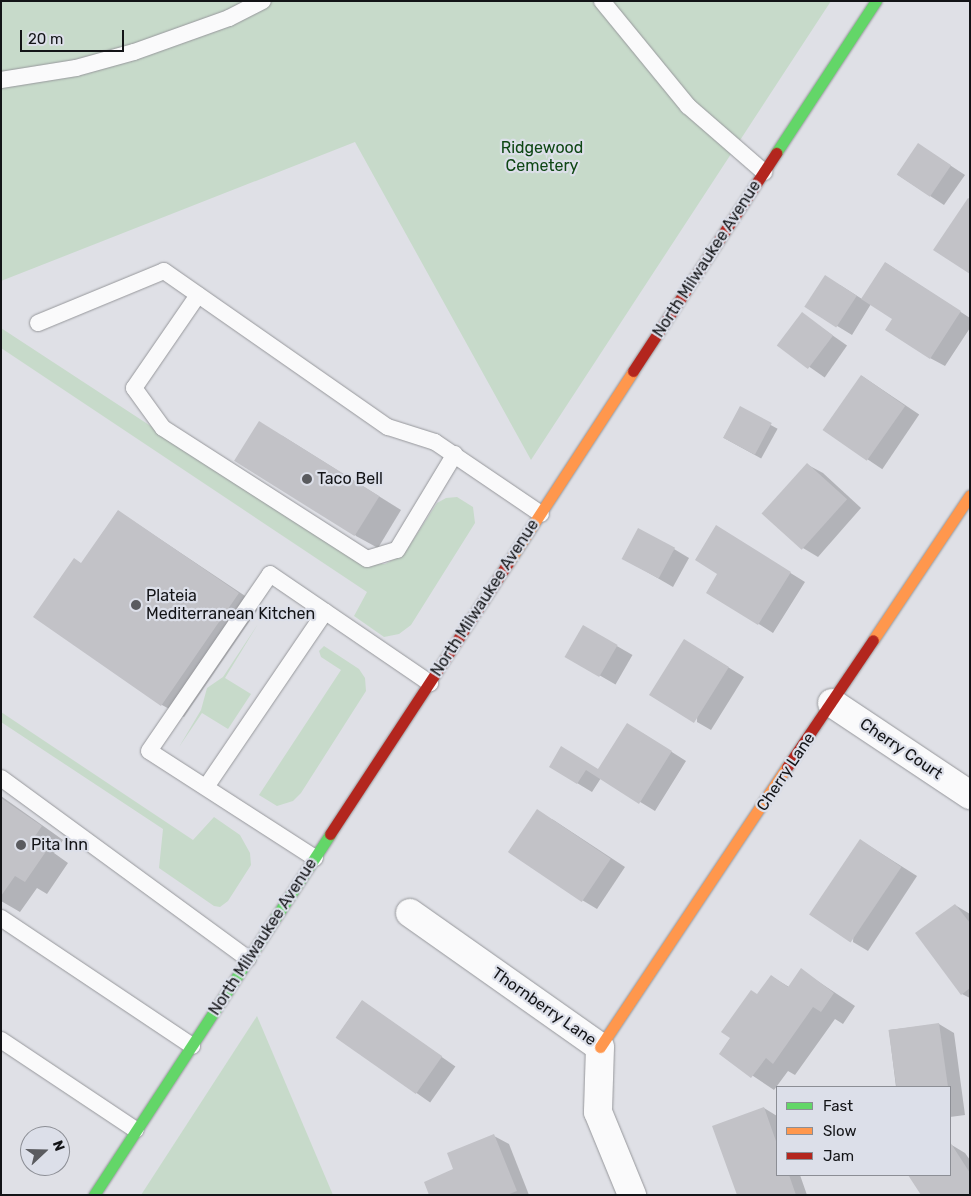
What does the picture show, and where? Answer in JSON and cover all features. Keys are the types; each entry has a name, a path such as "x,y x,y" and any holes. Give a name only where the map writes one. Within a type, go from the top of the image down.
{"main road":[{"name":"North Milwaukee Avenue","path":"94,1195 876,1"},
{"name":"Cherry Lane","path":"600,1047 970,495"}],"street":[{"name":"Cherry Court","path":"832,703 970,795"},
{"name":"Thornberry Lane","path":"410,913 600,1047 598,1112 632,1195"}],"lane":[{"path":"1,80 76,68 134,52 229,18 263,1"},
{"path":"602,1 688,106 764,172"},
{"path":"38,323 164,271 388,427 435,442 541,514"},
{"path":"198,295 134,388 162,428 367,559 396,550 455,454"},
{"path":"315,858 149,750 270,574 430,683"},
{"path":"206,787 325,612"},
{"path":"1,778 248,959"},
{"path":"1,918 192,1046"},
{"path":"1,1040 136,1130"}],"green space":[{"name":"Ridgewood Cemetery","path":"1,1 831,1 531,460 355,142 1,281"},
{"path":"1,328 360,563 385,564 404,554 437,503 446,498 457,497 473,507 475,523 411,625 399,634 384,637 354,616 367,592 1,348"},
{"path":"258,624 225,678 251,694 228,729 202,713 179,747 201,710 207,688 223,677"},
{"path":"324,646 359,669 365,678 366,691 301,793 293,801 277,806 259,795 341,670 321,657 319,651"},
{"path":"1,712 193,840 214,817 240,835 250,853 251,865 228,901 220,907 214,906 159,868 163,829 1,722"},
{"path":"257,1016 333,1195 141,1195"}],"building":[{"path":"918,143 951,165 930,197 897,175"},
{"path":"968,198 970,199 970,274 933,250"},
{"path":"885,262 961,311 930,359 885,330 892,319 861,299"},
{"path":"825,275 857,296 836,328 804,307"},
{"path":"802,312 833,335 808,369 777,346"},
{"path":"861,375 905,406 867,461 823,430"},
{"path":"740,406 772,423 755,455 723,438"},
{"name":"Taco Bell","path":"259,421 379,496 355,536 234,461"},
{"path":"807,463 847,499 802,550 761,514"},
{"name":"Plateia Mediterranean Kitchen","path":"118,510 239,593 161,706 33,617 74,558 81,563"},
{"path":"716,525 791,572 758,625 706,593 717,574 695,560"},
{"path":"638,528 675,548 659,579 622,559"},
{"path":"583,625 618,645 599,677 564,657"},
{"path":"684,639 729,667 694,723 649,695"},
{"path":"627,723 672,751 639,804 586,770 577,784 549,767 561,746 598,769"},
{"name":"Pita Inn","path":"1,798 42,826 33,839 47,850 25,882 15,876 1,896"},
{"path":"537,809 611,859 582,902 508,852"},
{"path":"860,839 901,867 851,942 809,914"},
{"path":"955,904 970,923 970,988 961,995 915,933"},
{"path":"801,968 834,993 821,1012 813,1007 773,1064 766,1058 751,1078 719,1054 730,1038 721,1032 751,990 757,994 771,975 788,987"},
{"path":"362,1000 442,1056 416,1094 336,1038"},
{"path":"939,1023 948,1086 896,1086 888,1030"},
{"path":"764,1107 776,1141 776,1176 789,1176 796,1195 737,1195 712,1126"},
{"path":"494,1134 517,1191 507,1195 429,1195 424,1182 453,1169 447,1153"},
{"path":"951,1144 970,1173 970,1195 921,1195 909,1176 951,1176"}],"traffic: fast":[{"path":"776,153 876,1"},
{"path":"94,1195 330,834"}],"traffic: slow":[{"path":"508,563 633,371"},
{"path":"873,640 970,495"},
{"path":"600,1047 787,767"}],"traffic: jam":[{"path":"633,371 776,153"},
{"path":"330,834 508,563"},
{"path":"787,767 873,640"}],"place":[{"name":"Taco Bell","path":"307,479"},
{"name":"Plateia Mediterranean Kitchen","path":"136,605"},
{"name":"Pita Inn","path":"21,845"}]}
